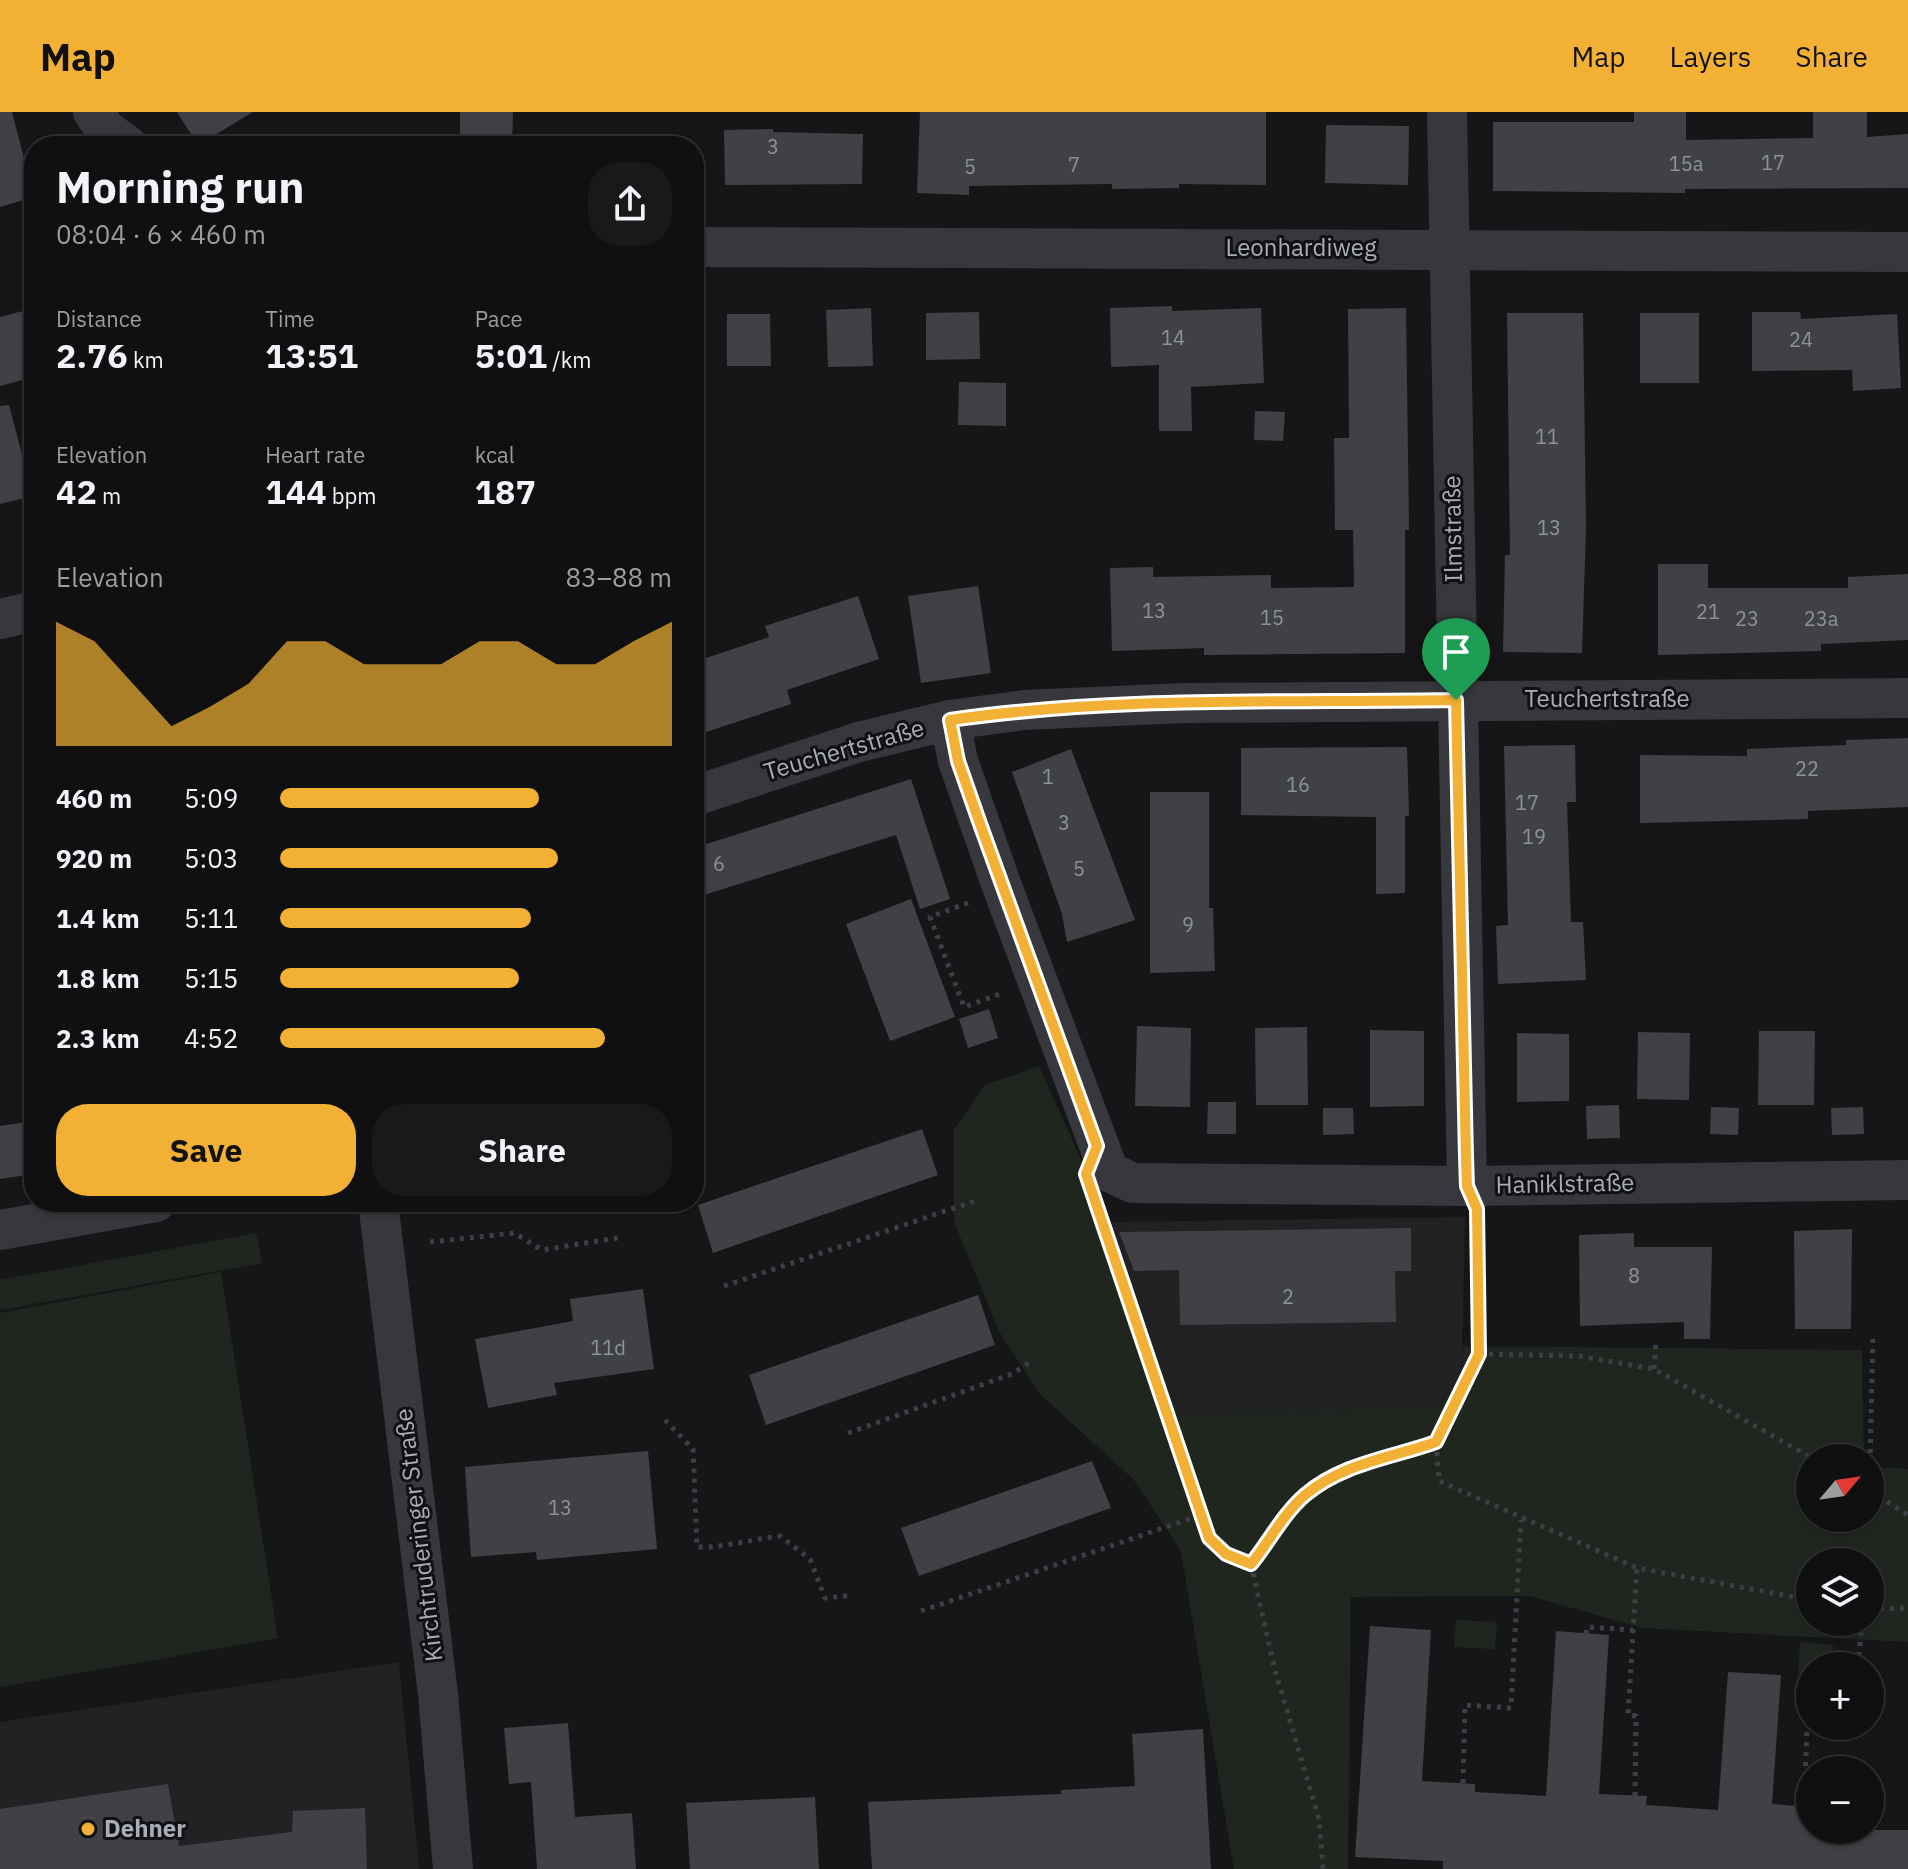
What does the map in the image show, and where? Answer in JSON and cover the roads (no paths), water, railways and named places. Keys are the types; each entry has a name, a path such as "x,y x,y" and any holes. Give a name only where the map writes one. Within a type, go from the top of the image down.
{"street":[{"path":"93,112 114,136"},
{"name":"Ilmstraße","path":"1447,112 1467,1186"},
{"name":"Leonhardiweg","path":"704,247 1908,252"},
{"path":"0,619 24,613"},
{"name":"Teuchertstraße","path":"704,793 859,742 950,720 1024,710 1456,700 1908,698"},
{"name":"Haniklstraße","path":"950,720 958,761 979,821 1109,1172 1133,1183 1467,1186 1908,1180"},
{"path":"0,1230 100,1212"},
{"name":"Kirchtruderinger Straße","path":"379,1212 438,1694 453,1869"}],"place":[{"name":"Dehner","path":"88,1829"}]}
